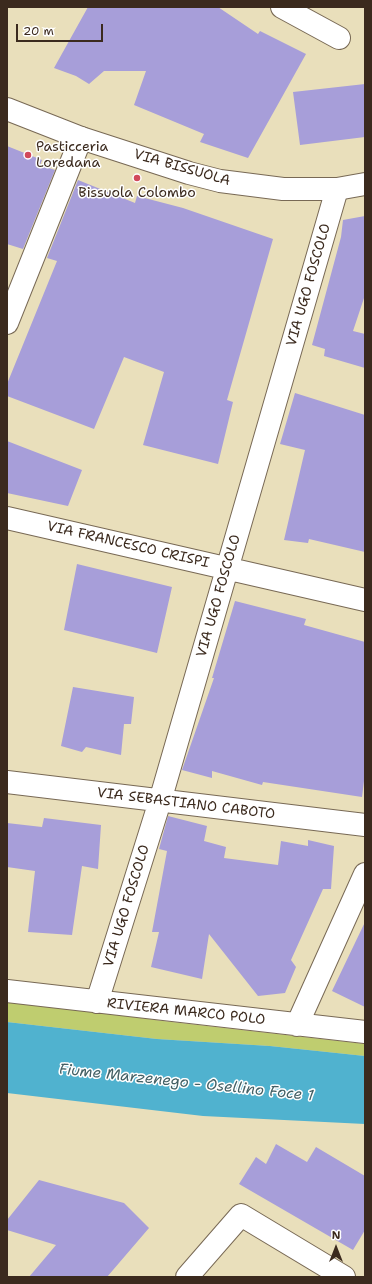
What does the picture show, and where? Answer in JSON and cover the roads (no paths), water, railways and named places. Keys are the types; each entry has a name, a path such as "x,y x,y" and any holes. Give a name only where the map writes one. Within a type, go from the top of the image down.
{"street":[{"path":"282,7 339,38"},
{"name":"VIA BISSUOLA","path":"7,109 81,138 190,173 220,181 283,189 337,189 365,184"},
{"path":"7,323 81,138"},
{"name":"VIA UGO FOSCOLO","path":"96,1002 160,802 337,189"},
{"name":"VIA FRANCESCO CRISPI","path":"7,518 365,600"},
{"name":"VIA SEBASTIANO CABOTO","path":"7,782 160,802 365,825"},
{"path":"297,1025 365,874"},
{"name":"RIVIERA MARCO POLO","path":"7,990 96,1002 365,1032"},
{"path":"187,1277 241,1215 344,1277"}],"water":[{"name":"Fiume Marzenego - Osellino Foce 1","path":"7,1022 157,1039 270,1046 365,1056 365,1124 203,1116 7,1093"}],"place":[{"name":"Pasticceria Loredana","path":"28,155"},
{"name":"Bissuola Colombo","path":"137,178"}]}
